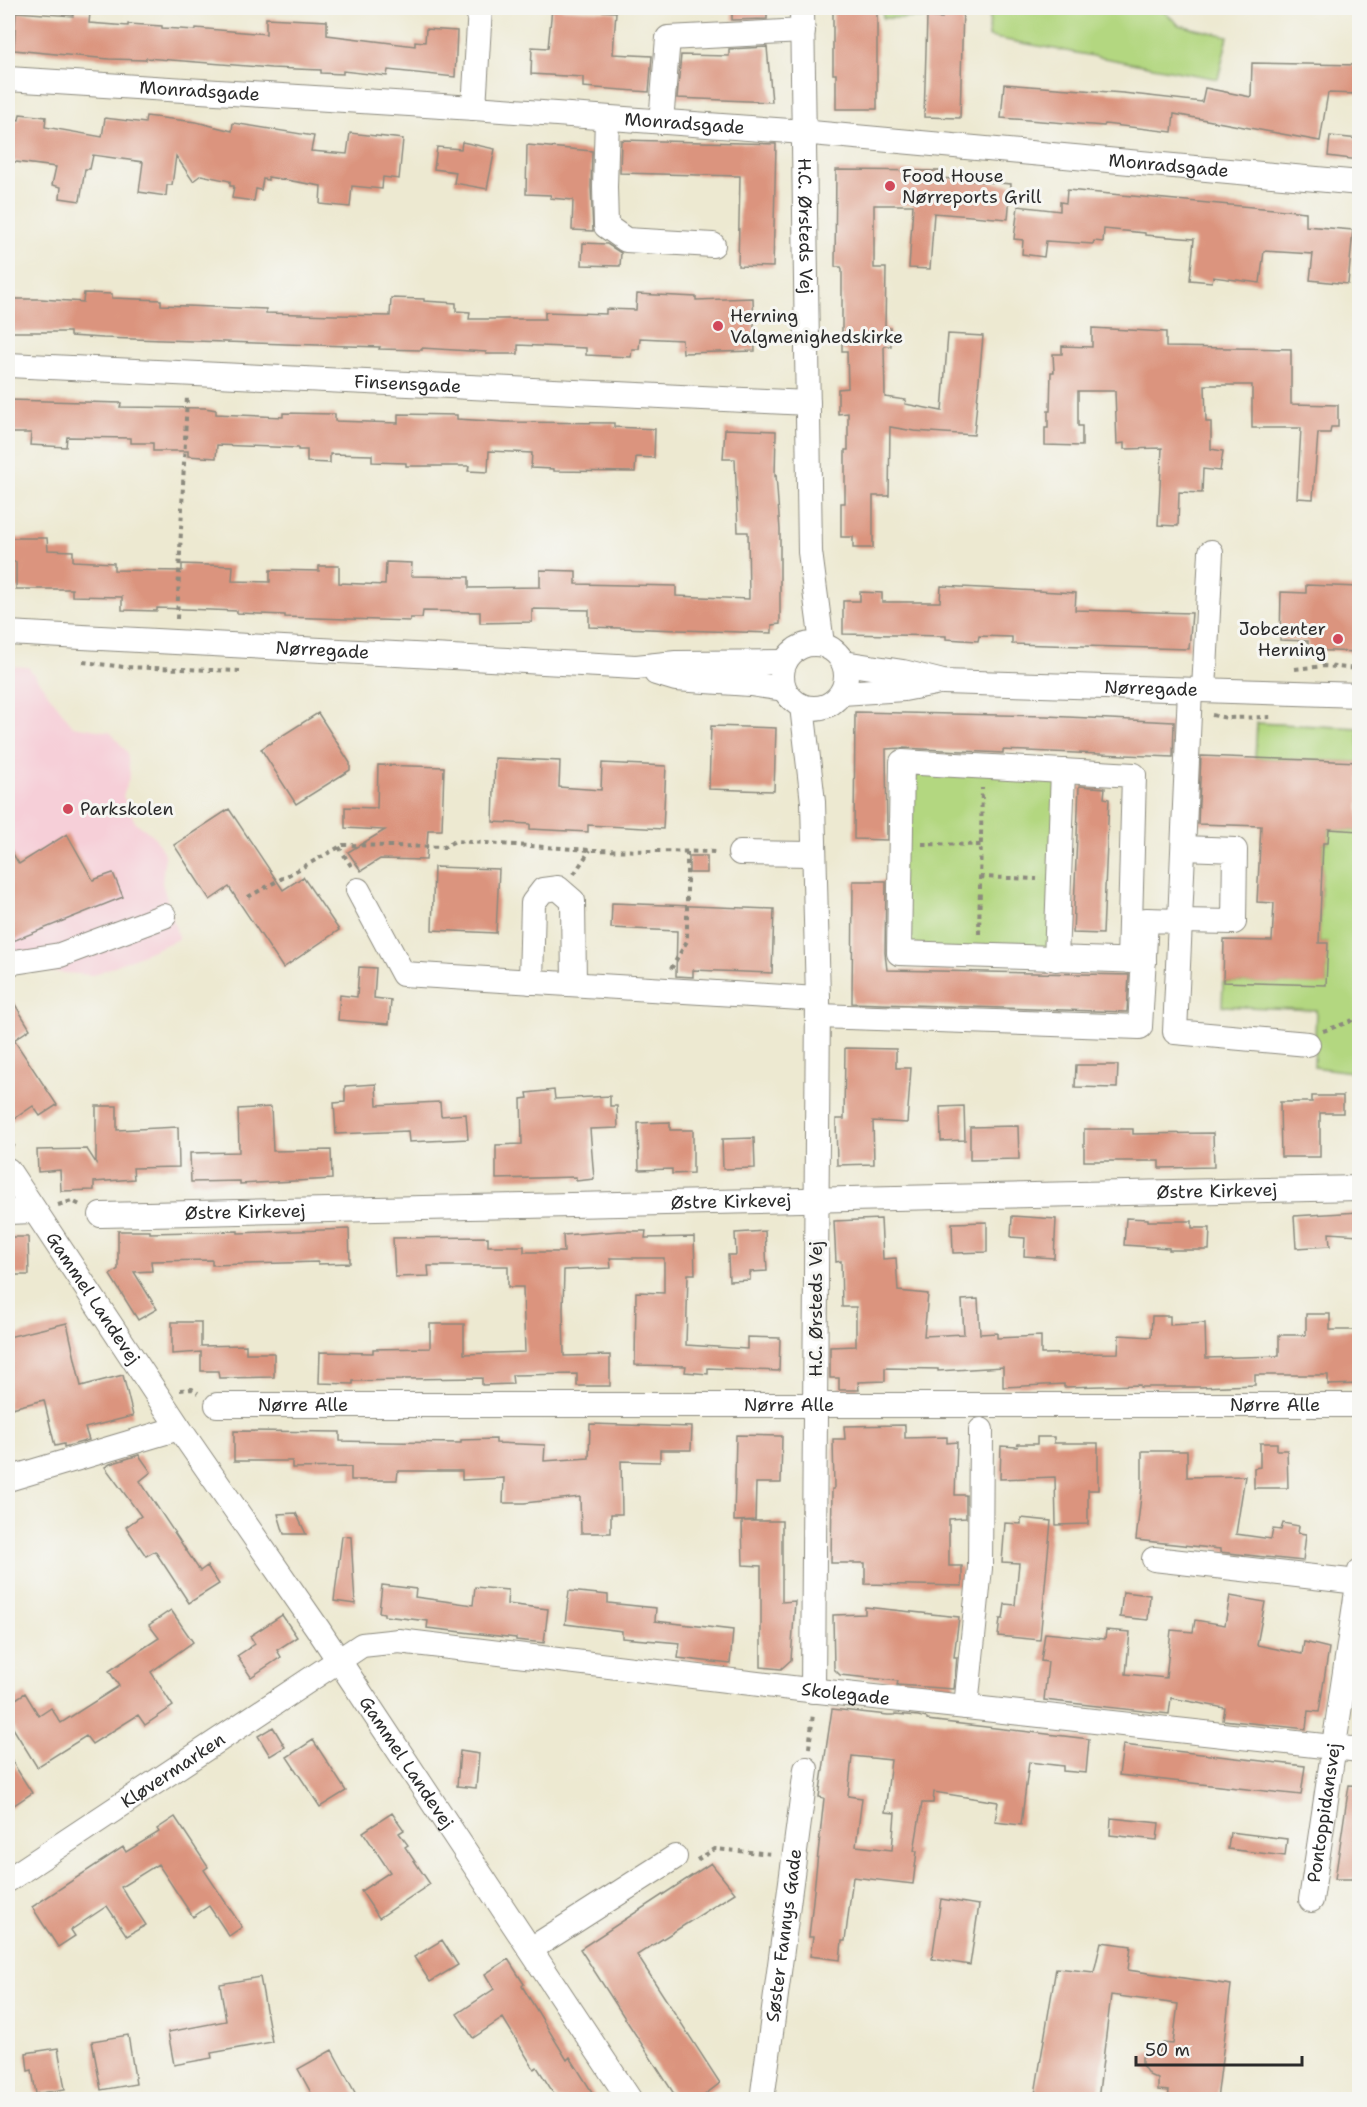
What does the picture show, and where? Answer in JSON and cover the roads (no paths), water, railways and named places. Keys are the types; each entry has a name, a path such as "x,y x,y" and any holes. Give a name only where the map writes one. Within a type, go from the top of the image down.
{"street":[{"path":"474,108 480,8"},
{"path":"661,122 668,38 803,19"},
{"name":"H.C. Ørsteds Vej","path":"802,651 810,552 803,19"},
{"name":"Monradsgade","path":"8,79 474,108 805,132 1359,183"},
{"path":"607,118 606,226 626,240 713,245"},
{"name":"Finsensgade","path":"8,365 808,403"},
{"path":"1211,552 1184,848 1175,1032 1308,1044"},
{"name":"Nørregade","path":"8,633 636,667 802,651"},
{"path":"831,648 844,663 846,678 842,693 830,704 812,707 789,696 784,689 782,680 802,651 831,648"},
{"name":"Nørregade","path":"844,663 903,672 943,682"},
{"name":"Nørregade","path":"636,667 676,679 750,684 784,689"},
{"name":"Nørregade","path":"842,693 904,689 943,682 1359,695"},
{"name":"H.C. Ørsteds Vej","path":"808,1702 815,1405 818,1008 812,707"},
{"path":"358,890 403,974 668,990 818,1008 1140,1027 1136,961 1134,775 902,762 899,953 1136,961"},
{"path":"1056,959 1063,771"},
{"path":"1136,961 1146,920 1234,922 1235,850 1184,848"},
{"path":"740,853 814,854"},
{"path":"531,982 533,903 543,890 558,888 573,901 573,984"},
{"path":"8,963 60,955 164,916"},
{"name":"Gammel Landevej","path":"8,1170 43,1209 178,1428 339,1661 630,2100"},
{"name":"Østre Kirkevej","path":"101,1215 1359,1188"},
{"path":"8,1212 43,1209"},
{"name":"Nørre Alle","path":"216,1405 1359,1405"},
{"path":"8,1479 178,1428"},
{"path":"966,1707 980,1568 981,1430"},
{"name":"Pontoppidansvej","path":"1154,1559 1359,1577 1311,1900"},
{"name":"Skolegade","path":"339,1661 362,1645 399,1641 808,1702 966,1707 1359,1750"},
{"name":"Kløvermarken","path":"8,1880 339,1661"},
{"name":"Søster Fannys Gade","path":"762,2100 806,1769"},
{"path":"531,1949 675,1857"}],"place":[{"name":"Food House Nørreports Grill","path":"890,186"},
{"name":"Herning Valgmenighedskirke","path":"718,326"},
{"name":"Jobcenter Herning","path":"1338,639"},
{"name":"Parkskolen","path":"68,809"}]}
